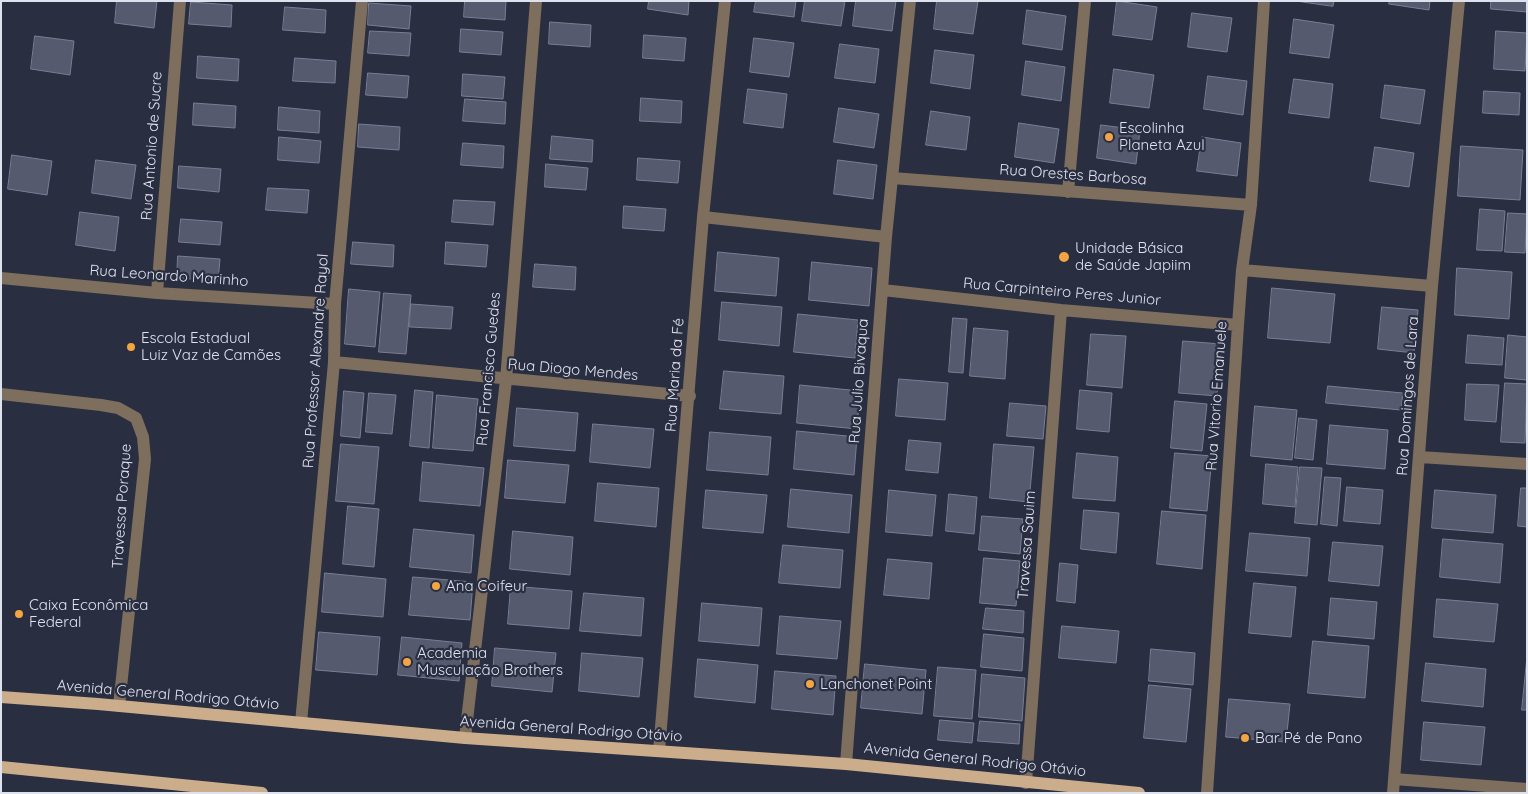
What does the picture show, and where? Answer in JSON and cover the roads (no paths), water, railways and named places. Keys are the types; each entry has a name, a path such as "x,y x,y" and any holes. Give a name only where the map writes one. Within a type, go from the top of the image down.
{"main road":[{"name":"Avenida General Rodrigo Otávio","path":"1,697 465,738 846,764 1139,793"},
{"path":"1,767 262,793"}],"street":[{"name":"Rua Antonio de Sucre","path":"157,293 180,1"},
{"name":"Rua Professor Alexandre Rayol","path":"301,723 334,362 335,304 362,1"},
{"name":"Rua Francisco Guedes","path":"465,738 506,380 536,1"},
{"name":"Rua Maria da Fé","path":"659,751 690,396 703,217 725,1"},
{"name":"Rua Julio Bivaqua","path":"846,764 886,237 910,1"},
{"path":"1068,192 1085,1"},
{"name":"Rua Vitorio Emanuele","path":"1207,793 1238,324 1242,270 1251,205 1264,1"},
{"name":"Rua Domingos de Lara","path":"1393,793 1432,286 1459,1"},
{"name":"Rua Orestes Barbosa","path":"892,178 1251,205"},
{"path":"703,217 886,237"},
{"path":"1242,270 1432,286"},
{"name":"Rua Leonardo Marinho","path":"1,278 157,293 335,304"},
{"name":"Rua Carpinteiro Peres Junior","path":"883,290 1061,310 1238,324"},
{"name":"Travessa Sauim","path":"1026,782 1061,310"},
{"name":"Rua Diogo Mendes","path":"334,362 506,380 690,396"},
{"name":"Travessa Poraque","path":"1,394 118,408 136,418 143,436 145,459 119,706"},
{"path":"1420,457 1527,464"},
{"path":"1394,779 1527,789"}],"place":[{"name":"Escolinha Planeta Azul","path":"1109,137"},
{"name":"Unidade Básica de Saúde Japiim","path":"1064,257"},
{"name":"Escola Estadual Luiz Vaz de Camões","path":"131,347"},
{"name":"Ana Coifeur","path":"436,586"},
{"name":"Caixa Econômica Federal","path":"19,614"},
{"name":"Academia Musculação Brothers","path":"407,662"},
{"name":"Lanchonet Point","path":"810,684"},
{"name":"Bar Pé de Pano","path":"1245,738"}]}
